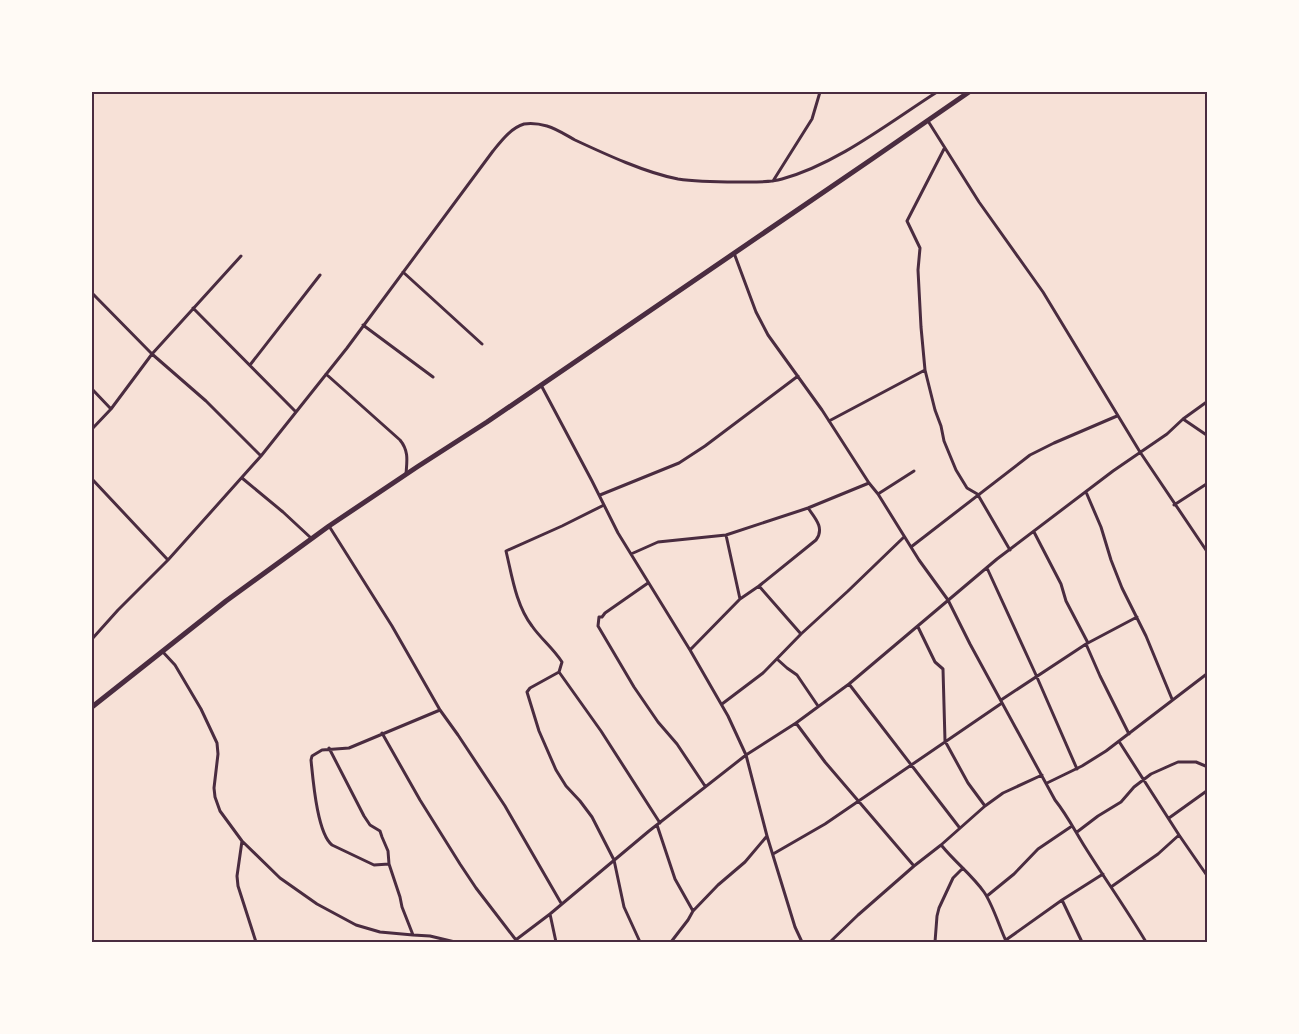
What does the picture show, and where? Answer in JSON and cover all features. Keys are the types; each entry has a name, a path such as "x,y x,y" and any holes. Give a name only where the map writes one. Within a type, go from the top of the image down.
{"highway":[{"path":"92,707 226,601 329,526 487,422 969,92"}],"street":[{"path":"773,181 812,119 820,92"},
{"path":"92,639 168,560 261,456 509,133 525,124 548,126 640,168 678,179 728,182 773,181 790,177 842,154 937,92"},
{"path":"927,120 979,202 1043,292 1117,416 1208,553"},
{"path":"944,149 907,221 920,248 918,270 925,370 944,441 953,464 967,488 979,495 1010,550"},
{"path":"734,253 761,324 829,421 948,600 1055,800 1146,942"},
{"path":"92,429 111,409 152,354 241,256"},
{"path":"403,272 482,344"},
{"path":"250,365 320,275"},
{"path":"92,293 152,354 206,401 261,456"},
{"path":"193,308 296,412"},
{"path":"363,326 433,377"},
{"path":"829,421 925,370"},
{"path":"326,374 405,446 406,474"},
{"path":"599,495 679,463 798,376"},
{"path":"541,385 630,555 722,704 746,755 767,836 795,927 802,942"},
{"path":"92,388 111,409"},
{"path":"382,733 460,864 514,941 705,786 849,684 987,568 1208,401"},
{"path":"911,547 1030,455 1117,416"},
{"path":"1183,419 1208,436"},
{"path":"878,494 914,471"},
{"path":"242,478 312,539"},
{"path":"92,479 168,560"},
{"path":"630,555 658,542 726,535 808,508 869,483"},
{"path":"1174,505 1208,483"},
{"path":"1086,492 1101,526 1122,588 1146,636 1172,699"},
{"path":"604,505 506,551 520,604 530,625 562,662 560,672 601,730 659,824 675,879 693,911"},
{"path":"690,650 740,599 819,536 820,526 808,508"},
{"path":"329,526 393,626 440,710 505,806 561,904"},
{"path":"1034,532 1061,584 1066,601 1129,734"},
{"path":"726,535 740,599"},
{"path":"722,704 755,680 905,537"},
{"path":"987,568 1077,769"},
{"path":"648,583 599,617 598,626 634,687 705,786"},
{"path":"759,586 801,634"},
{"path":"773,854 825,824 911,766 1036,675 1087,643 1137,617"},
{"path":"918,627 935,662 944,669 945,741 968,783 985,806"},
{"path":"162,651 175,665 201,709 217,743 215,797 225,818 242,841 280,878 317,904 356,925 380,932 430,936 455,942"},
{"path":"777,658 797,675 818,706"},
{"path":"560,672 526,692 539,731 556,770 592,817 614,860 624,908 640,942"},
{"path":"1047,783 1077,769 1119,742 1208,673"},
{"path":"849,684 960,828"},
{"path":"389,864 374,865 327,841 316,801 312,756 329,748 349,747 440,710"},
{"path":"796,723 825,762 914,866"},
{"path":"1119,742 1208,877"},
{"path":"329,748 364,816 370,825 381,833 388,851 389,864 402,907 413,935"},
{"path":"1077,832 1124,800 1143,779 1163,768 1178,762 1196,762 1207,766"},
{"path":"830,942 858,915 985,806 1003,793 1042,775"},
{"path":"1169,818 1208,790"},
{"path":"987,896 1014,874 1038,849 1072,826"},
{"path":"1111,887 1158,854 1179,835"},
{"path":"671,942 693,911 745,862 767,836"},
{"path":"242,841 237,876 238,886 256,942"},
{"path":"941,845 975,880 987,896 1005,942 1062,900 1103,874"},
{"path":"935,942 939,908 953,878 963,868"},
{"path":"1062,900 1082,942"},
{"path":"550,914 556,942"}]}
